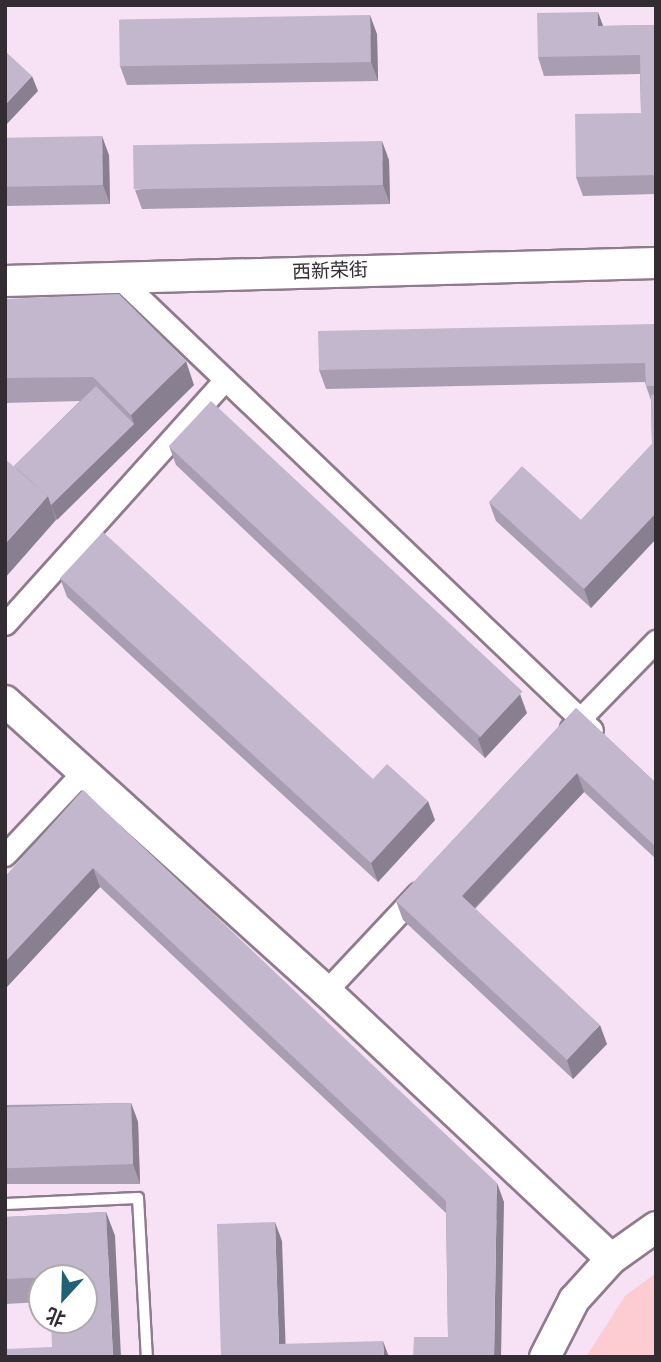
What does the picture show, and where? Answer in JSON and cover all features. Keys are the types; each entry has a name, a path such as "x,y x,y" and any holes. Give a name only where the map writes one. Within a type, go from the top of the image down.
{"street":[{"name":"西新荣街","path":"5,281 656,263"},
{"path":"119,278 608,745"},
{"path":"5,624 225,380"},
{"path":"561,739 656,640"},
{"path":"5,701 326,991 611,1259"},
{"path":"5,855 83,772"},
{"path":"326,991 429,880"},
{"path":"545,1357 574,1300 611,1259 656,1227"}],"lane":[{"path":"5,1204 138,1198 147,1357"}],"shaded area":[{"path":"656,1273 656,1357 586,1357 625,1296"}],"building":[{"path":"598,12 598,26 656,25 656,175 576,177 575,114 641,113 640,55 538,57 537,13"},
{"path":"370,15 371,62 120,66 119,19"},
{"path":"5,51 32,76 5,105"},
{"path":"102,136 103,185 6,187 5,138"},
{"path":"382,141 383,185 134,189 133,145"},
{"path":"119,294 186,361 131,415 93,377 5,378 5,299"},
{"path":"656,324 656,386 646,386 645,363 319,370 318,331"},
{"path":"96,386 134,424 51,505 48,496 14,466"},
{"path":"656,394 656,513 584,589 489,502 522,466 581,520 652,444 651,395"},
{"path":"211,401 523,692 480,737 169,446"},
{"path":"5,459 48,496 5,544"},
{"path":"103,532 373,779 387,764 428,801 371,863 60,578"},
{"path":"576,708 656,783 656,847 577,773 462,896 600,1025 567,1060 396,901"},
{"path":"83,790 497,1183 494,1357 413,1357 414,1337 448,1337 446,1201 93,868 5,962 5,877"},
{"path":"131,1103 133,1164 7,1168 5,1107"},
{"path":"106,1212 113,1357 5,1357 5,1349 52,1347 52,1334 98,1334 98,1264 28,1264 28,1278 5,1279 5,1217"},
{"path":"275,1222 279,1344 383,1341 384,1357 221,1357 217,1224"}]}
